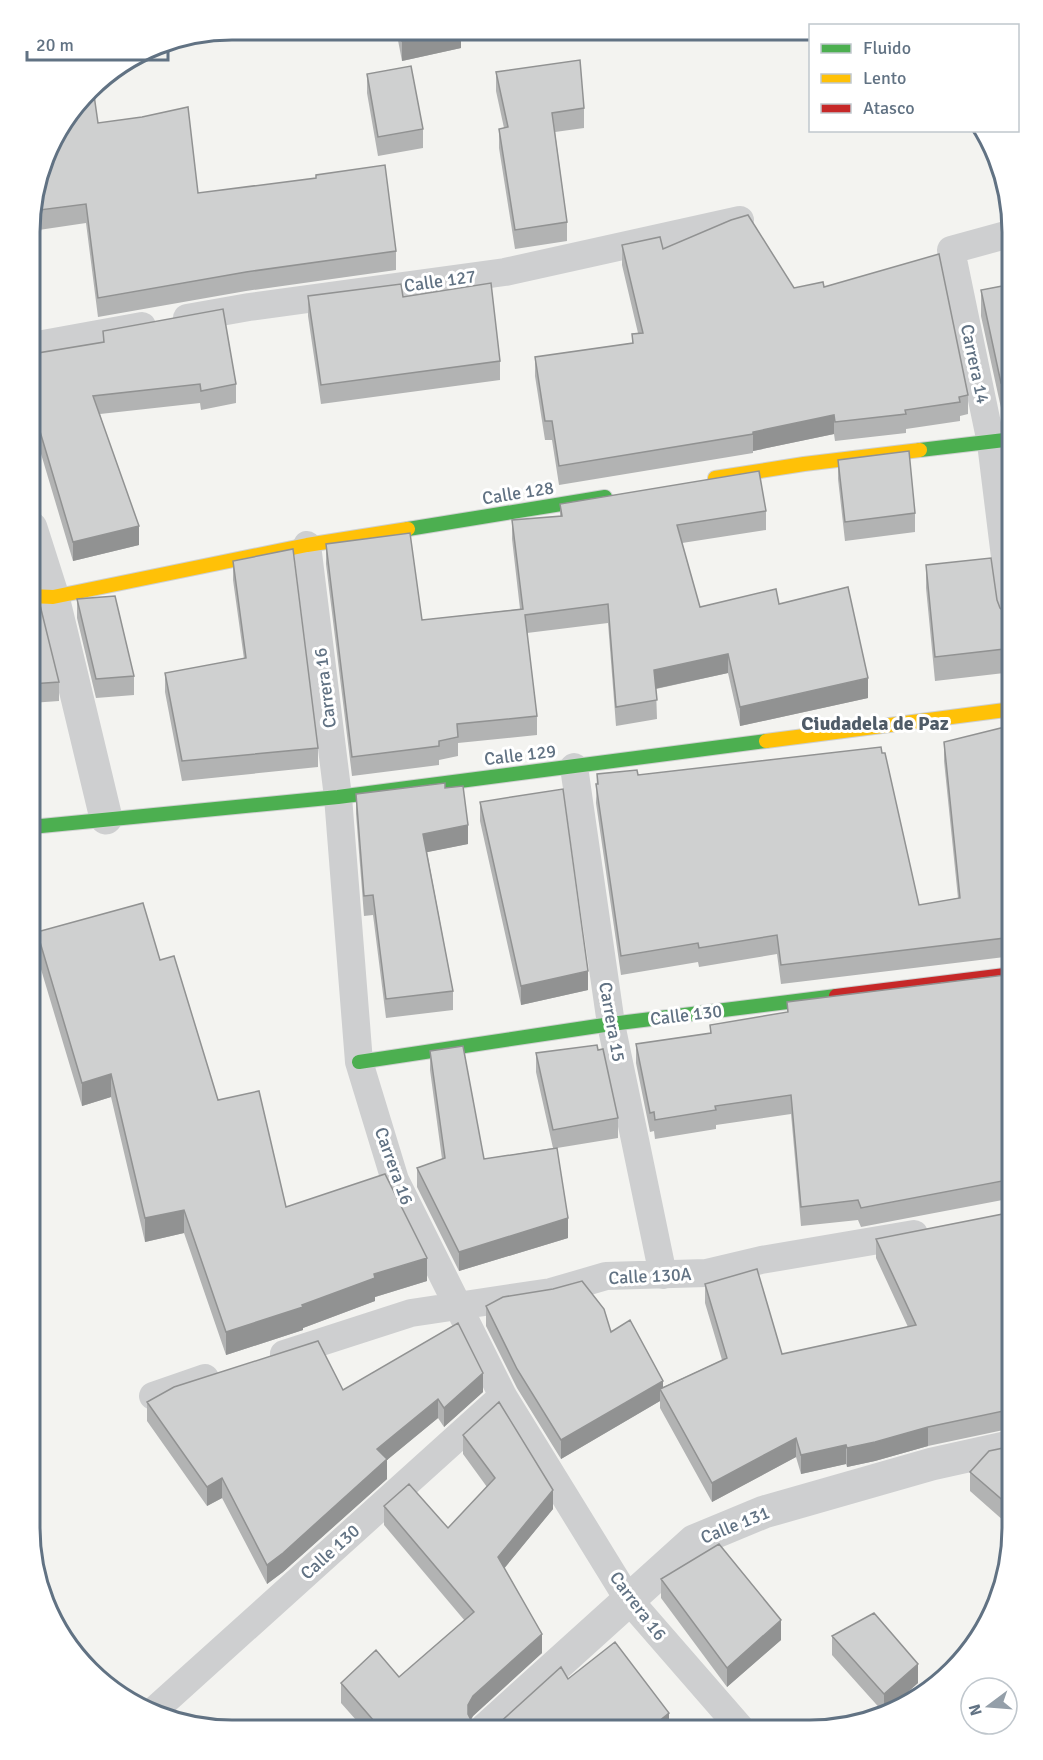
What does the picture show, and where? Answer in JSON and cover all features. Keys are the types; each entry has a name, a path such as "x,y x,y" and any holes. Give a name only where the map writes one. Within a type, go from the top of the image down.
{"street":[{"path":"702,481 804,464 1002,441"},
{"name":"Calle 128","path":"42,596 308,544 622,494"},
{"path":"42,596 106,818"},
{"name":"Calle 129","path":"40,826 338,797 1002,710"},
{"name":"Calle 130","path":"359,1062 611,1024 1002,975"},
{"name":"Calle 131","path":"496,1720 694,1541 764,1512 932,1464 1002,1448"}],"lane":[{"name":"Calle 127","path":"40,345 249,307 505,272 740,220"},
{"name":"Carrera 14","path":"1002,236 951,250 1002,441"},
{"name":"Carrera 16","path":"308,544 338,797 359,1062 395,1180 503,1396 628,1599 733,1720"},
{"name":"Carrera 15","path":"574,767 611,1024 663,1275"},
{"name":"Calle 130A","path":"264,1360 411,1313 551,1292 606,1276 706,1273 761,1260 940,1229"},
{"path":"153,1396 232,1369"},
{"name":"Calle 130","path":"160,1705 503,1396"}],"building":[{"path":"580,60 584,108 552,113 567,222 515,230 499,129 508,127 496,72"},
{"path":"411,66 423,129 378,137 367,74"},
{"path":"95,99 98,123 188,107 198,193 316,178 316,175 385,165 396,251 246,272 98,298 86,204 42,210 55,159 73,126"},
{"path":"748,215 794,288 823,282 824,287 939,254 968,395 959,397 960,402 905,410 906,414 835,422 834,415 753,432 753,434 559,466 552,421 545,421 535,357 633,343 632,334 643,333 622,245 660,237 663,249"},
{"path":"491,283 500,361 321,385 308,296 401,284 403,297"},
{"path":"1002,286 1001,383 981,290"},
{"path":"223,309 236,384 201,391 200,384 93,396 139,526 73,542 40,431 40,353 104,342 103,331"},
{"path":"909,451 915,513 845,522 838,460"},
{"path":"759,471 766,511 677,525 700,607 776,589 779,604 848,587 868,678 740,707 728,654 654,670 657,700 616,707 608,604 525,615 537,716 457,724 458,737 439,741 439,746 352,757 326,544 410,533 422,620 523,609 512,520 562,516 560,504"},
{"path":"293,549 318,748 182,761 165,673 246,658 233,561"},
{"path":"991,558 997,600 1002,610 1002,649 935,657 926,565"},
{"path":"115,596 134,676 96,679 77,599"},
{"path":"40,605 59,682 40,683"},
{"path":"1002,728 1002,938 781,965 777,935 699,948 698,943 621,956 596,784 598,784 597,774 637,770 638,775 881,747 882,753 885,753 919,905 960,898 944,742"},
{"path":"445,783 445,788 463,786 468,825 423,834 453,991 386,999 373,895 364,896 356,794"},
{"path":"563,789 588,971 521,986 480,802"},
{"path":"143,903 160,960 174,956 218,1100 259,1091 286,1207 385,1174 427,1258 374,1274 375,1278 302,1305 303,1307 226,1332 184,1210 145,1218 111,1074 82,1083 40,942 40,931"},
{"path":"1002,975 1002,1181 861,1208 858,1200 801,1207 791,1095 715,1106 716,1110 655,1120 654,1112 650,1113 636,1044 711,1033 710,1025 788,1012 787,1002"},
{"path":"597,1045 598,1050 603,1049 618,1118 553,1130 536,1053"},
{"path":"463,1046 484,1159 557,1148 568,1218 459,1252 417,1168 445,1158 430,1051"},
{"path":"1002,1214 1002,1411 928,1427 875,1442 847,1448 846,1445 801,1455 796,1438 712,1483 660,1389 727,1358 705,1284 757,1269 782,1354 916,1325 876,1239"},
{"path":"582,1281 604,1309 611,1332 630,1320 663,1381 561,1440 517,1369 486,1306 503,1297 553,1289"},
{"path":"458,1323 483,1373 444,1408 438,1399 377,1449 387,1459 267,1565 222,1478 207,1487 147,1402 174,1387 318,1341 343,1390"},
{"path":"499,1402 553,1490 498,1557 542,1634 473,1696 468,1705 471,1720 373,1720 341,1683 376,1650 399,1677 474,1612 384,1506 409,1484 448,1528 495,1478 463,1435"},
{"path":"1002,1448 1002,1500 970,1472 989,1451"},
{"path":"719,1544 781,1620 727,1668 661,1579"},
{"path":"874,1613 918,1664 884,1694 832,1636"},
{"path":"615,1642 669,1713 660,1720 502,1720 561,1667 568,1679"}],"traffic: fast":[{"path":"920,450 1002,440"},
{"path":"408,529 605,497"},
{"path":"40,826 338,797 766,741"},
{"path":"359,1062 611,1024 836,996"}],"traffic: slow":[{"path":"715,478 804,464 920,450"},
{"path":"40,596 53,597 307,545 408,529"},
{"path":"766,741 1002,710"}],"traffic: jam":[{"path":"836,996 1002,975"}],"district":[{"name":"Ciudadela de Paz","path":"875,723"}]}
